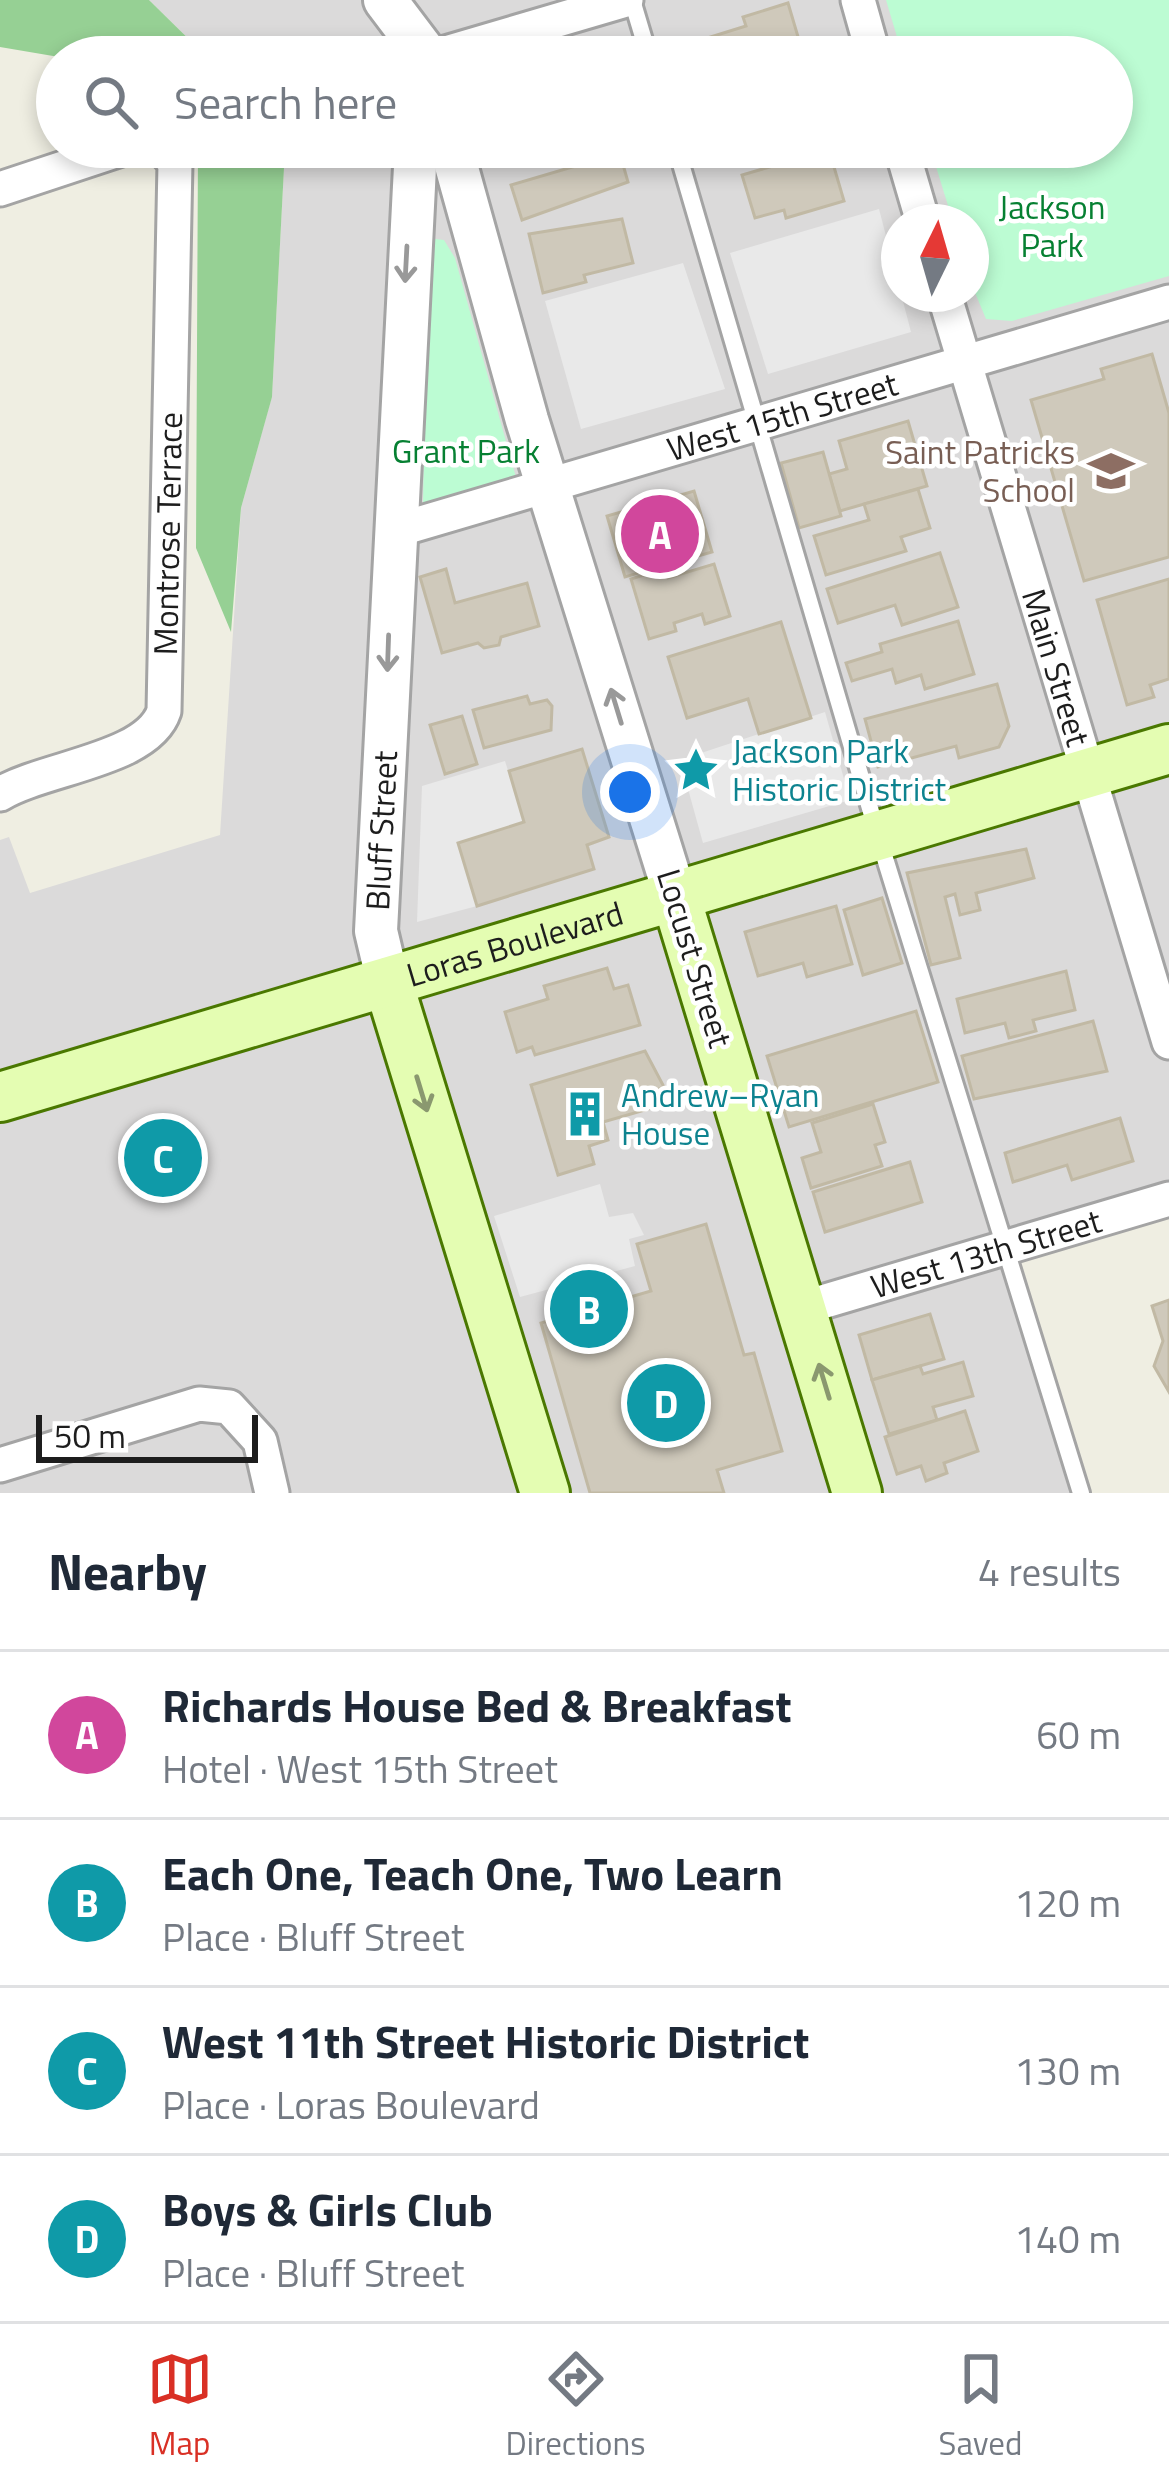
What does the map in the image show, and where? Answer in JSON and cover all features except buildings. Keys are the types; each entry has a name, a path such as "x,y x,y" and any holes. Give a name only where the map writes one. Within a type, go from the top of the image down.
{"main road":[{"name":"Loras Boulevard","path":"0,1097 1169,749"},
{"name":"Locust Street","path":"676,898 857,1493"},
{"name":"Bluff Street","path":"388,982 545,1493"}],"street":[{"path":"386,0 414,36"},
{"path":"503,36 629,0"},
{"path":"858,0 868,36"},
{"path":"0,188 62,168"},
{"name":"Montrose Terrace","path":"0,794 27,778 140,743 158,730 164,711 168,168"},
{"name":"Bluff Street","path":"388,982 376,931 413,168"},
{"path":"414,168 472,236"},
{"name":"Locust Street","path":"456,168 547,486 676,898"},
{"path":"907,168 918,204"},
{"name":"West 15th Street","path":"394,531 1169,302"},
{"name":"Main Street","path":"949,312 1169,1042"},
{"name":"West 13th Street","path":"802,1308 1169,1199"},
{"path":"0,1465 200,1404 230,1407 260,1441 272,1493"}],"lane":[{"path":"629,0 642,36"},
{"path":"682,168 879,839 1081,1493"}],"shaded area":[{"name":"Jackson Park Historic District","path":"149,0 1169,0 1169,1199 1008,1247 1081,1493 0,1493 0,840 9,837 30,893 220,835 241,508 272,396 284,168 1133,168 1133,36 186,36"},
{"path":"879,209 881,312 906,312 911,332 768,374 730,253"},
{"path":"683,263 725,389 581,429 545,301"},
{"path":"825,712 850,800 703,843 680,760"},
{"path":"505,761 524,822 477,906 417,922 422,786"},
{"path":"600,1184 609,1217 633,1213 644,1235 629,1239 635,1266 520,1297 494,1216"}],"green space":[{"path":"0,0 149,0 186,36 36,36 36,53 0,47"},
{"name":"Jackson Park","path":"886,0 1169,0 1169,276 1012,321 986,319 989,204 947,204 936,168 1133,168 1133,36 897,36"},
{"path":"198,168 284,168 272,397 241,508 231,632 196,548"},
{"name":"Grant Park","path":"428,238 444,240 455,258 517,481 423,505"}],"place":[{"name":"Saint Patricks School","path":"1111,471"},
{"name":"Richards House Bed & Breakfast","path":"660,534"},
{"name":"Jackson Park Historic District","path":"696,770"},
{"name":"Andrew–Ryan House","path":"585,1114"},
{"name":"West 11th Street Historic District","path":"163,1158"},
{"name":"Each One, Teach One, Two Learn","path":"589,1309"},
{"name":"Boys & Girls Club","path":"666,1403"}]}
